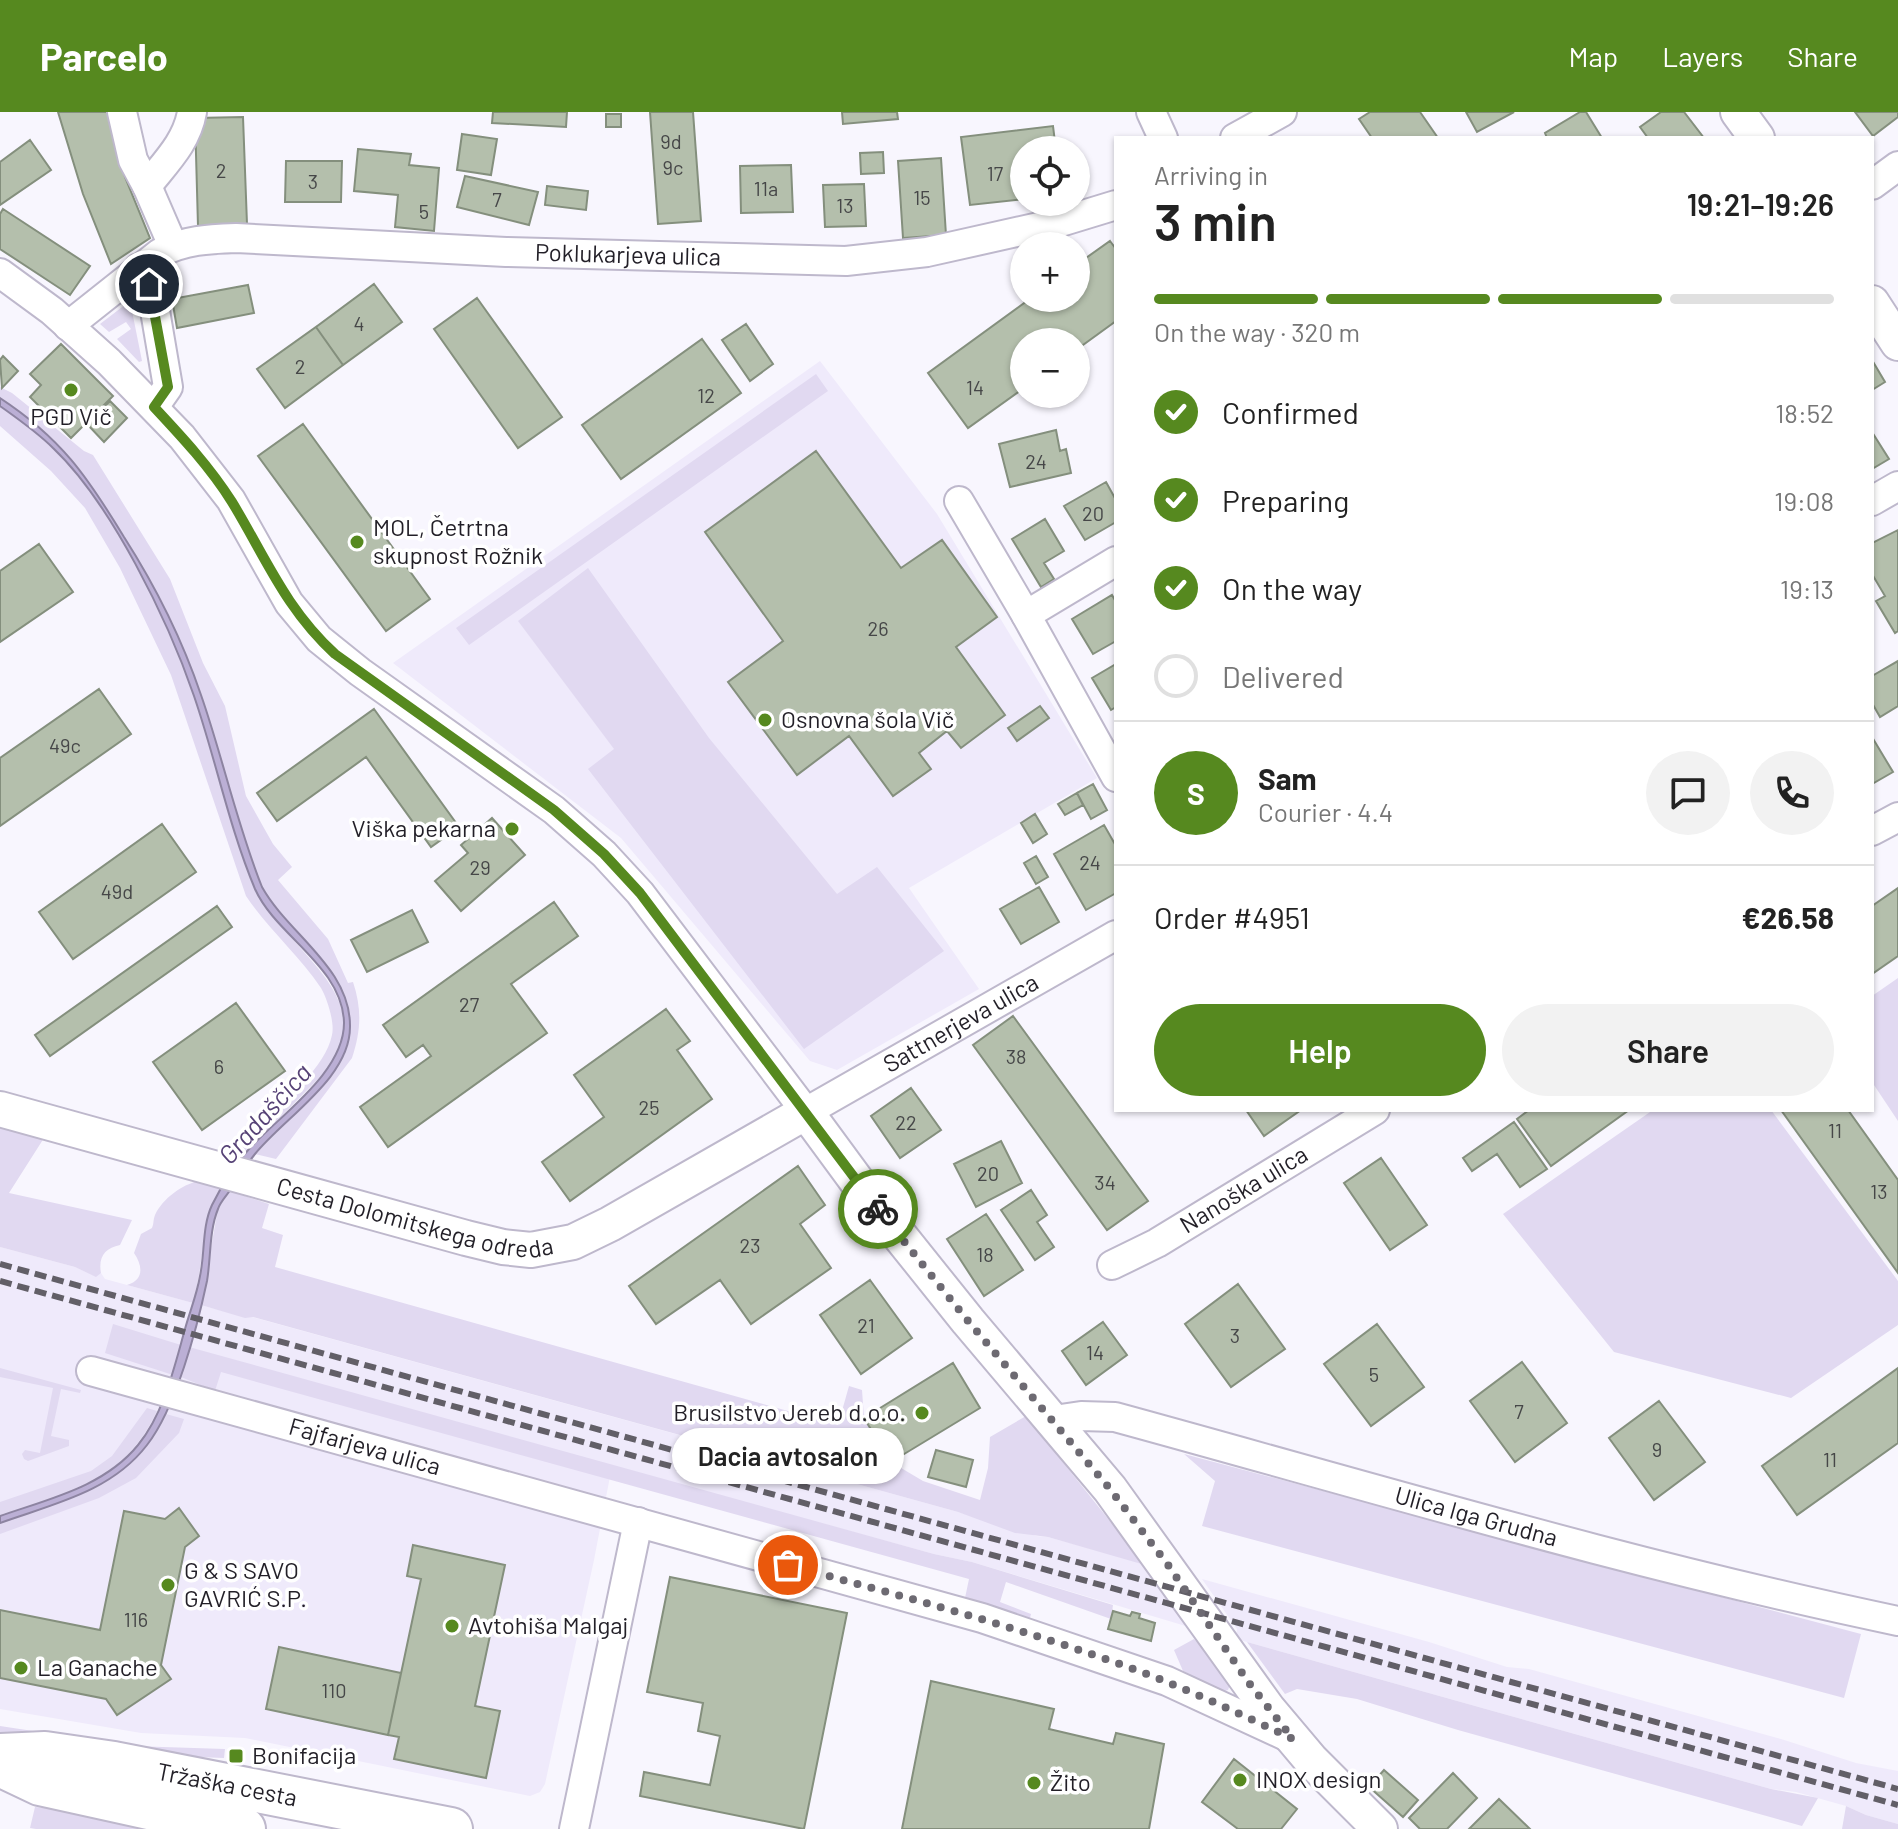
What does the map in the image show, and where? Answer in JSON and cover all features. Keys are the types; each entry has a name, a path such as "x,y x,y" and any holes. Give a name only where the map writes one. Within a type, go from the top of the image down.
{"main road":[{"name":"Tržaška cesta","path":"0,1755 45,1753 128,1766 451,1829"},
{"name":"Tržaška cesta","path":"0,1765 40,1784 244,1829"}],"street":[{"path":"122,112 133,160 173,246"},
{"path":"147,186 189,128 192,112"},
{"path":"1151,112 1162,136"},
{"path":"1239,136 1282,112"},
{"path":"1738,112 1756,136"},
{"path":"1874,184 1898,166"},
{"name":"Poklukarjeva ulica","path":"68,326 139,268 173,246 200,239 236,238 506,252 846,261 927,252 1061,222 1114,206"},
{"path":"139,268 152,293 168,387 154,407"},
{"path":"0,273 68,326 154,407 206,466 231,500 289,603 335,654 554,810 604,854 640,893 867,1195 1145,1534 1249,1683 1293,1739 1380,1829"},
{"path":"1874,306 1898,343"},
{"path":"1874,500 1898,486"},
{"path":"959,501 1112,762"},
{"path":"1026,615 1114,562"},
{"path":"1874,830 1898,817"},
{"name":"Sattnerjeva ulica","path":"806,1112 1114,936"},
{"name":"Cesta Dolomitskega odreda","path":"0,1109 489,1244 518,1249 545,1248 573,1242 598,1231 806,1112"},
{"name":"Nanoška ulica","path":"1112,1265 1157,1243 1372,1112"},
{"name":"Fajfarjeva ulica","path":"91,1371 1040,1636 1167,1681 1293,1739"},
{"name":"Ulica Iga Grudna","path":"1054,1420 1081,1416 1115,1417 1685,1574 1898,1621"},
{"path":"574,1829 638,1522"}],"shaded area":[{"path":"130,301 142,361 139,362 117,339 131,329 126,322 109,332 100,324"},
{"name":"Osnovna šola Vič","path":"820,361 937,514 1097,778 909,888 979,989 837,1070 810,1061 621,838 393,663"},
{"path":"816,374 828,391 469,645 456,628"},
{"path":"0,387 93,455 170,579 203,663 225,706 246,796 273,844 292,867 278,880 328,939 348,983 353,982 359,1020 352,1058 276,1159 255,1154 329,1079 345,1054 346,998 323,962 270,901 262,887 194,674 147,575 85,477 40,428 0,398"},
{"name":"Gradaščica","path":"0,398 40,428 71,460 98,495 147,575 194,674 262,887 329,969 348,1006 350,1027 347,1046 328,1080 255,1154 219,1206 213,1226 207,1281 191,1344 167,1410 147,1445 133,1461 99,1485 0,1523 0,1516 74,1490 109,1471 138,1445 147,1432 167,1390 195,1296 212,1205 244,1155 323,1075 334,1058 344,1022 332,984 277,922 255,889 194,696 169,633 136,564 75,471 53,448 0,406"},
{"path":"0,406 57,452 99,505 138,569 184,668 253,885 266,908 323,974 337,997 344,1021 340,1047 323,1074 246,1152 226,1146 288,1097 317,1066 326,1051 333,1030 328,1004 312,976 246,896 171,675 120,568 85,508 51,471 0,426"},
{"path":"588,568 709,738 837,894 877,867 944,951 804,1049 588,769 614,749 518,621"},
{"path":"1898,978 1898,1121 1874,1085 1874,995"},
{"path":"1650,1112 1772,1112 1898,1281 1898,1325 1791,1398 1614,1352 1503,1214"},
{"path":"0,1125 44,1138 9,1193 132,1220 120,1245 104,1254 101,1273 96,1277 75,1267 0,1247"},
{"path":"198,1181 223,1188 207,1229 193,1303 127,1285 139,1276 139,1263 134,1253 141,1234 152,1228 158,1209 179,1189"},
{"path":"230,1191 269,1204 262,1228 283,1235 275,1267 838,1425 849,1386 862,1390 864,1418 891,1462 923,1481 980,1500 988,1468 990,1437 1026,1416 1145,1565 1048,1537 1015,1533 958,1512 201,1305 218,1208"},
{"path":"0,1247 75,1267 95,1276 101,1273 105,1279 1121,1557 1145,1565 1189,1627 972,1562 612,1466 545,1784 540,1792 530,1796 245,1738 141,1733 0,1709"},
{"path":"113,1324 181,1345 173,1375 105,1353"},
{"path":"189,1347 972,1562 1113,1605 1111,1619 1006,1582 1000,1602 1031,1614 1030,1618 965,1598 969,1579 221,1372 215,1391 181,1377"},
{"path":"0,1368 81,1390 80,1393 61,1389 51,1436 69,1440 69,1446 28,1461 24,1459 22,1454 25,1450 40,1453 53,1388 0,1377"},
{"path":"147,1408 157,1411 144,1435 111,1469 71,1491 0,1516 0,1502 91,1471 112,1456"},
{"path":"166,1414 184,1419 179,1433 136,1478 99,1498 0,1534 0,1523 74,1496 115,1474 150,1439"},
{"path":"1184,1454 1861,1634 1844,1698 1202,1526 1215,1481"},
{"path":"1202,1579 1507,1667 1529,1669 1856,1763 1898,1771 1898,1824 1796,1792 1771,1789 1236,1639 1237,1629"},
{"path":"1194,1639 1215,1660 1230,1685 1228,1690 1222,1692 1183,1671 1174,1650"},
{"path":"1247,1642 1771,1789 1818,1798 1802,1826 1357,1699 1297,1689 1285,1694"},
{"path":"0,1726 132,1746 225,1749 224,1758 142,1755 0,1732"},
{"path":"1846,1806 1898,1824 1898,1829 1842,1829"},
{"path":"35,1807 98,1813 168,1829 30,1828"}],"building":[{"path":"58,112 108,112 125,177 150,238 111,264 83,194"},
{"path":"493,112 567,112 566,127 492,123"},
{"path":"650,112 693,112 701,221 658,224"},
{"path":"842,112 897,112 898,119 843,124"},
{"path":"1370,112 1420,112 1437,136 1371,136 1359,119"},
{"path":"1466,112 1514,112 1477,132"},
{"path":"1580,112 1586,112 1601,136 1546,136 1545,133"},
{"path":"1661,112 1684,112 1702,136 1647,136 1640,127"},
{"path":"1855,112 1898,112 1898,117 1873,136"},
{"path":"606,114 621,114 621,127 606,127"},
{"path":"243,117 247,224 198,226 195,118"},
{"path":"1053,126 1054,136 1010,136 1010,201 970,205 961,137"},
{"path":"462,134 497,139 491,175 457,170"},
{"path":"30,140 51,170 0,205 0,162"},
{"path":"358,149 411,154 409,165 439,168 434,231 395,227 398,195 354,191"},
{"path":"883,152 884,173 861,174 860,153"},
{"path":"941,158 946,235 903,238 898,161"},
{"path":"286,161 342,161 341,202 285,202"},
{"path":"791,165 793,212 741,213 740,166"},
{"path":"465,176 538,192 529,225 457,207"},
{"path":"864,184 866,226 825,227 823,185"},
{"path":"547,186 588,191 586,210 545,205"},
{"path":"3,209 90,266 70,295 0,249 0,214"},
{"path":"1110,241 1114,246 1114,322 1090,340 1090,328 1010,328 1010,398 968,428 928,373 1012,312 1090,312 1090,255"},
{"path":"374,284 402,322 343,365 316,327"},
{"path":"248,285 254,313 177,328 172,299"},
{"path":"477,298 562,417 518,448 434,329"},
{"path":"746,324 773,364 750,381 722,340"},
{"path":"316,327 343,365 285,408 257,369"},
{"path":"702,339 741,393 621,479 582,425"},
{"name":"PGD Vič","path":"61,344 113,396 71,438 30,397 41,385 30,374"},
{"path":"3,356 18,371 2,388 0,360"},
{"path":"1874,363 1885,382 1874,389"},
{"path":"110,401 127,418 104,442 87,424"},
{"path":"303,424 430,599 386,631 258,456"},
{"path":"1056,430 1060,451 1066,449 1071,473 1010,487 999,444"},
{"path":"1874,435 1889,459 1874,468"},
{"name":"Osnovna šola Vič","path":"816,451 901,568 942,540 997,617 956,647 1005,715 961,748 947,731 919,753 931,769 893,796 849,736 797,775 728,682 783,641 705,532"},
{"path":"1106,482 1114,496 1114,523 1085,540 1064,506"},
{"path":"1045,519 1064,551 1044,563 1054,579 1041,587 1012,539"},
{"path":"1898,530 1898,631 1895,633 1876,601 1885,596 1874,577 1874,542"},
{"path":"39,544 73,592 0,642 0,571"},
{"path":"1112,595 1114,642 1093,654 1072,619"},
{"path":"1898,661 1898,706 1880,717 1874,706 1874,675"},
{"path":"1114,665 1114,708 1111,710 1092,678"},
{"path":"99,689 131,734 0,826 0,758"},
{"path":"1040,706 1049,718 1017,741 1008,728"},
{"path":"374,709 459,827 431,847 366,757 277,821 257,793"},
{"path":"1874,740 1893,772 1874,783"},
{"path":"1093,784 1107,810 1091,819 1077,793"},
{"path":"1077,793 1083,805 1065,815 1058,804"},
{"path":"1035,814 1047,834 1033,843 1021,823"},
{"path":"492,818 525,855 461,911 435,881 468,853 461,845"},
{"path":"162,824 196,872 73,959 39,912"},
{"path":"1104,825 1114,842 1114,894 1086,910 1054,854"},
{"path":"1036,856 1048,877 1036,884 1024,863"},
{"path":"1039,887 1059,922 1021,944 1000,909"},
{"path":"1898,888 1898,956 1874,973 1874,905"},
{"path":"554,902 578,936 511,984 547,1033 388,1147 360,1107 431,1056 423,1045 406,1057 383,1025"},
{"path":"217,906 232,927 50,1056 35,1035"},
{"path":"412,910 428,942 367,972 351,940"},
{"path":"236,1003 285,1071 202,1130 153,1062"},
{"path":"666,1009 690,1041 677,1050 712,1099 570,1201 542,1162 604,1117 574,1075"},
{"path":"1013,1016 1148,1201 1107,1230 973,1045"},
{"path":"911,1088 941,1130 900,1158 871,1116"},
{"path":"1247,1112 1298,1112 1264,1136"},
{"path":"1526,1112 1626,1112 1551,1166 1517,1119"},
{"path":"1782,1112 1849,1112 1898,1180 1898,1273"},
{"path":"1514,1122 1547,1169 1520,1187 1497,1154 1472,1171 1463,1158"},
{"path":"1001,1141 1022,1183 976,1207 954,1164"},
{"path":"1381,1158 1427,1225 1390,1250 1344,1183"},
{"path":"798,1166 825,1205 800,1224 831,1268 751,1324 720,1280 656,1324 629,1286"},
{"path":"1031,1190 1047,1215 1037,1222 1054,1247 1035,1260 1001,1210"},
{"path":"986,1214 1023,1270 984,1296 947,1239"},
{"path":"870,1280 912,1338 861,1374 820,1315"},
{"path":"1238,1284 1285,1349 1231,1387 1185,1324"},
{"path":"1103,1322 1127,1355 1086,1385 1062,1351"},
{"path":"1377,1324 1424,1387 1371,1426 1324,1364"},
{"path":"1522,1362 1567,1423 1515,1462 1470,1401"},
{"name":"Brusilstvo Jereb d.o.o.","path":"953,1363 980,1408 891,1462 864,1418"},
{"path":"1898,1368 1898,1443 1797,1515 1762,1466"},
{"path":"1659,1401 1705,1462 1654,1500 1609,1438"},
{"path":"936,1450 973,1460 966,1487 928,1477"},
{"path":"179,1508 199,1536 185,1547 161,1665 171,1679 117,1715 106,1699 0,1678 0,1610 100,1630 124,1511 165,1519"},
{"name":"Avtohiša Malgaj","path":"413,1545 505,1565 475,1706 500,1711 486,1778 394,1759 399,1737 388,1735 421,1579 407,1576"},
{"path":"670,1577 847,1613 804,1829 640,1796 644,1772 710,1785 720,1736 698,1731 703,1703 647,1692"},
{"path":"1113,1611 1130,1616 1132,1612 1140,1614 1139,1618 1155,1623 1151,1641 1108,1629"},
{"path":"279,1647 401,1673 388,1735 266,1709"},
{"name":"Žito","path":"931,1681 1054,1709 1049,1729 1113,1744 1116,1733 1164,1744 1149,1829 902,1829"},
{"name":"INOX design","path":"1234,1759 1297,1809 1281,1829 1238,1829 1202,1802"},
{"path":"1384,1770 1418,1800 1403,1817 1369,1787"},
{"path":"1453,1773 1477,1798 1447,1829 1420,1829 1409,1818"},
{"path":"1499,1799 1530,1829 1469,1829"}],"railway":[{"path":"0,1264 1898,1789"},
{"path":"0,1281 1898,1805"}],"way so far":[{"path":"788,1565 982,1618 1116,1662 1167,1681 1293,1739 1268,1709 1168,1565 1110,1489 878,1209"}],"place":[{"name":"PGD Vič","path":"71,390"},
{"name":"MOL, Četrtna skupnost Rožnik","path":"357,542"},
{"name":"Osnovna šola Vič","path":"765,720"},
{"name":"Viška pekarna","path":"512,829"},
{"name":"Brusilstvo Jereb d.o.o.","path":"922,1413"},
{"name":"Dacia avtosalon","path":"788,1565"},
{"name":"G & S SAVO GAVRIĆ S.P.","path":"168,1585"},
{"name":"Avtohiša Malgaj","path":"452,1626"},
{"name":"La Ganache","path":"21,1668"},
{"name":"Bonifacija","path":"236,1756"},
{"name":"INOX design","path":"1240,1780"},
{"name":"Žito","path":"1034,1783"}],"route":[{"path":"149,284 168,387 154,407 182,437 231,500 289,603 303,622 335,654 554,810 604,854 640,893 878,1209"}]}
